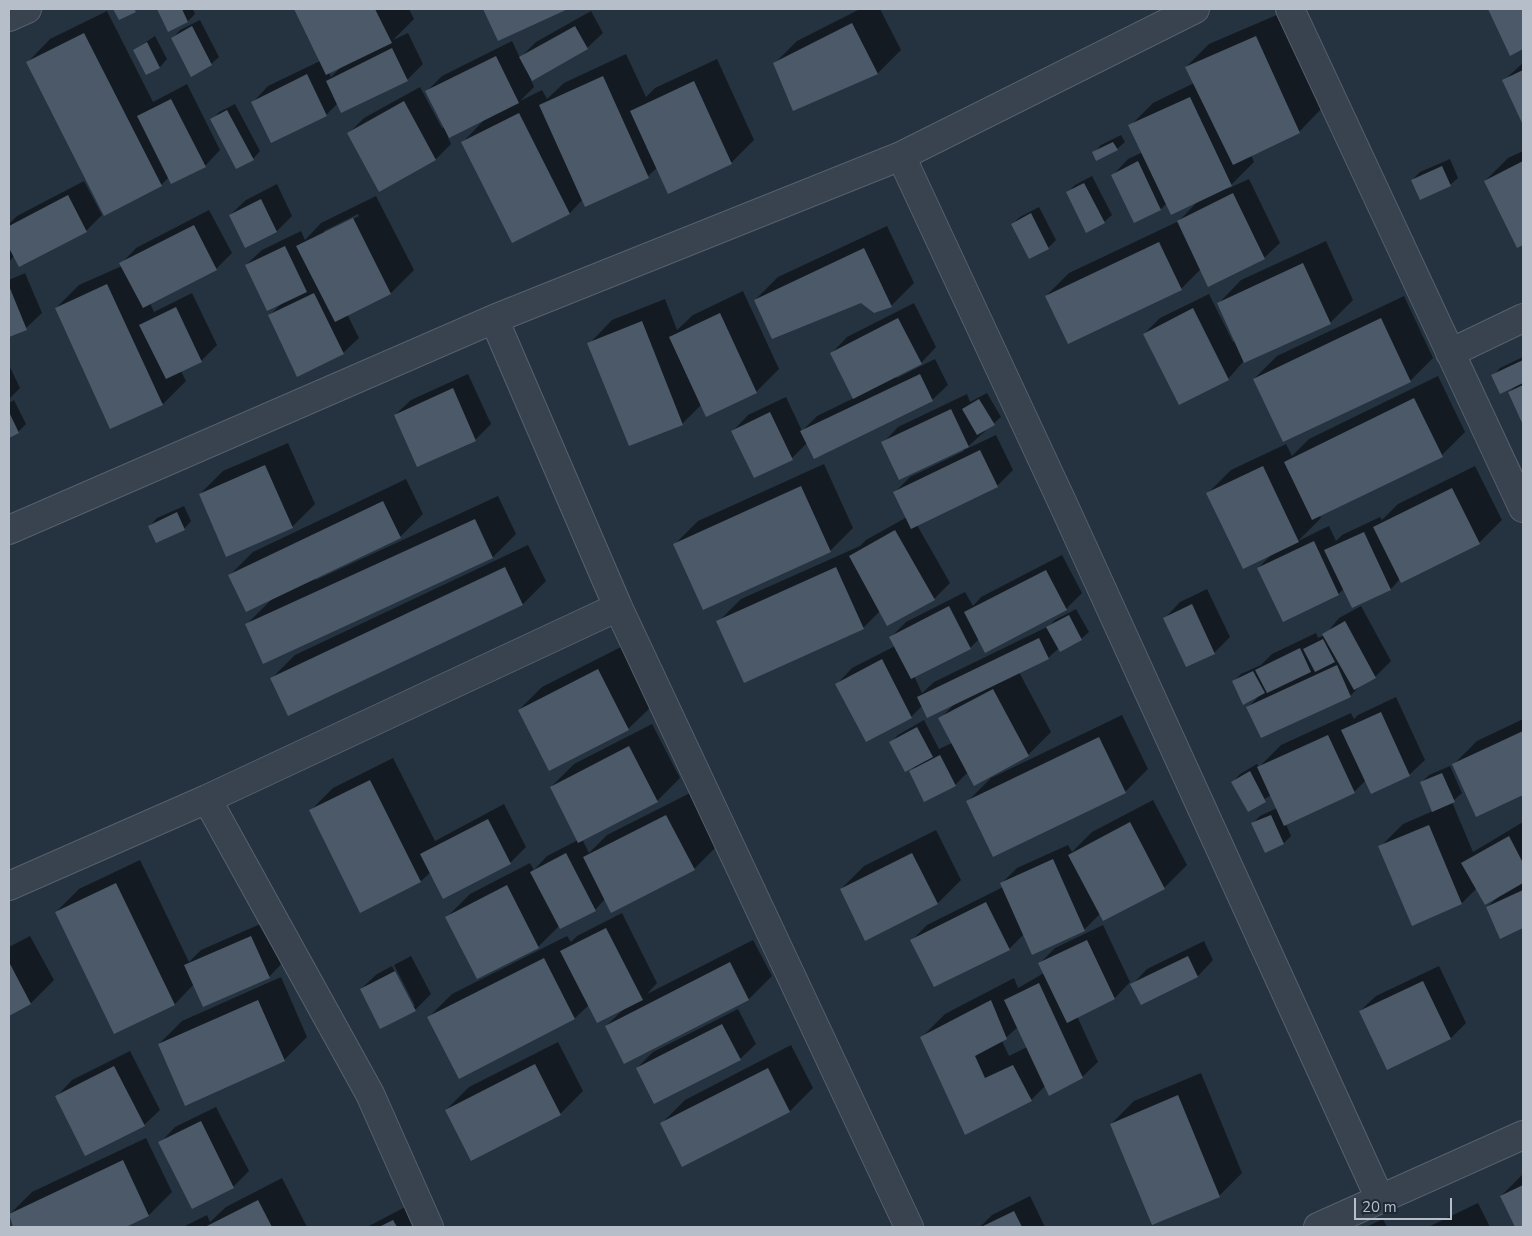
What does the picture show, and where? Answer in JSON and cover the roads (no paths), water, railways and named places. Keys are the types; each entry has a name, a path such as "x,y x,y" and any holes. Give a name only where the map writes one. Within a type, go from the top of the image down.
{"street":[{"path":"9,18 27,9"},
{"path":"9,530 494,319 901,156 1194,9"},
{"path":"1290,9 1523,508"},
{"path":"901,156 1064,506 1380,1199"},
{"path":"1450,353 1523,318"},
{"path":"494,319 618,607 909,1227"},
{"path":"9,886 208,799 618,607"},
{"path":"208,799 370,1094 429,1227"},
{"path":"1318,1227 1523,1135"}]}
